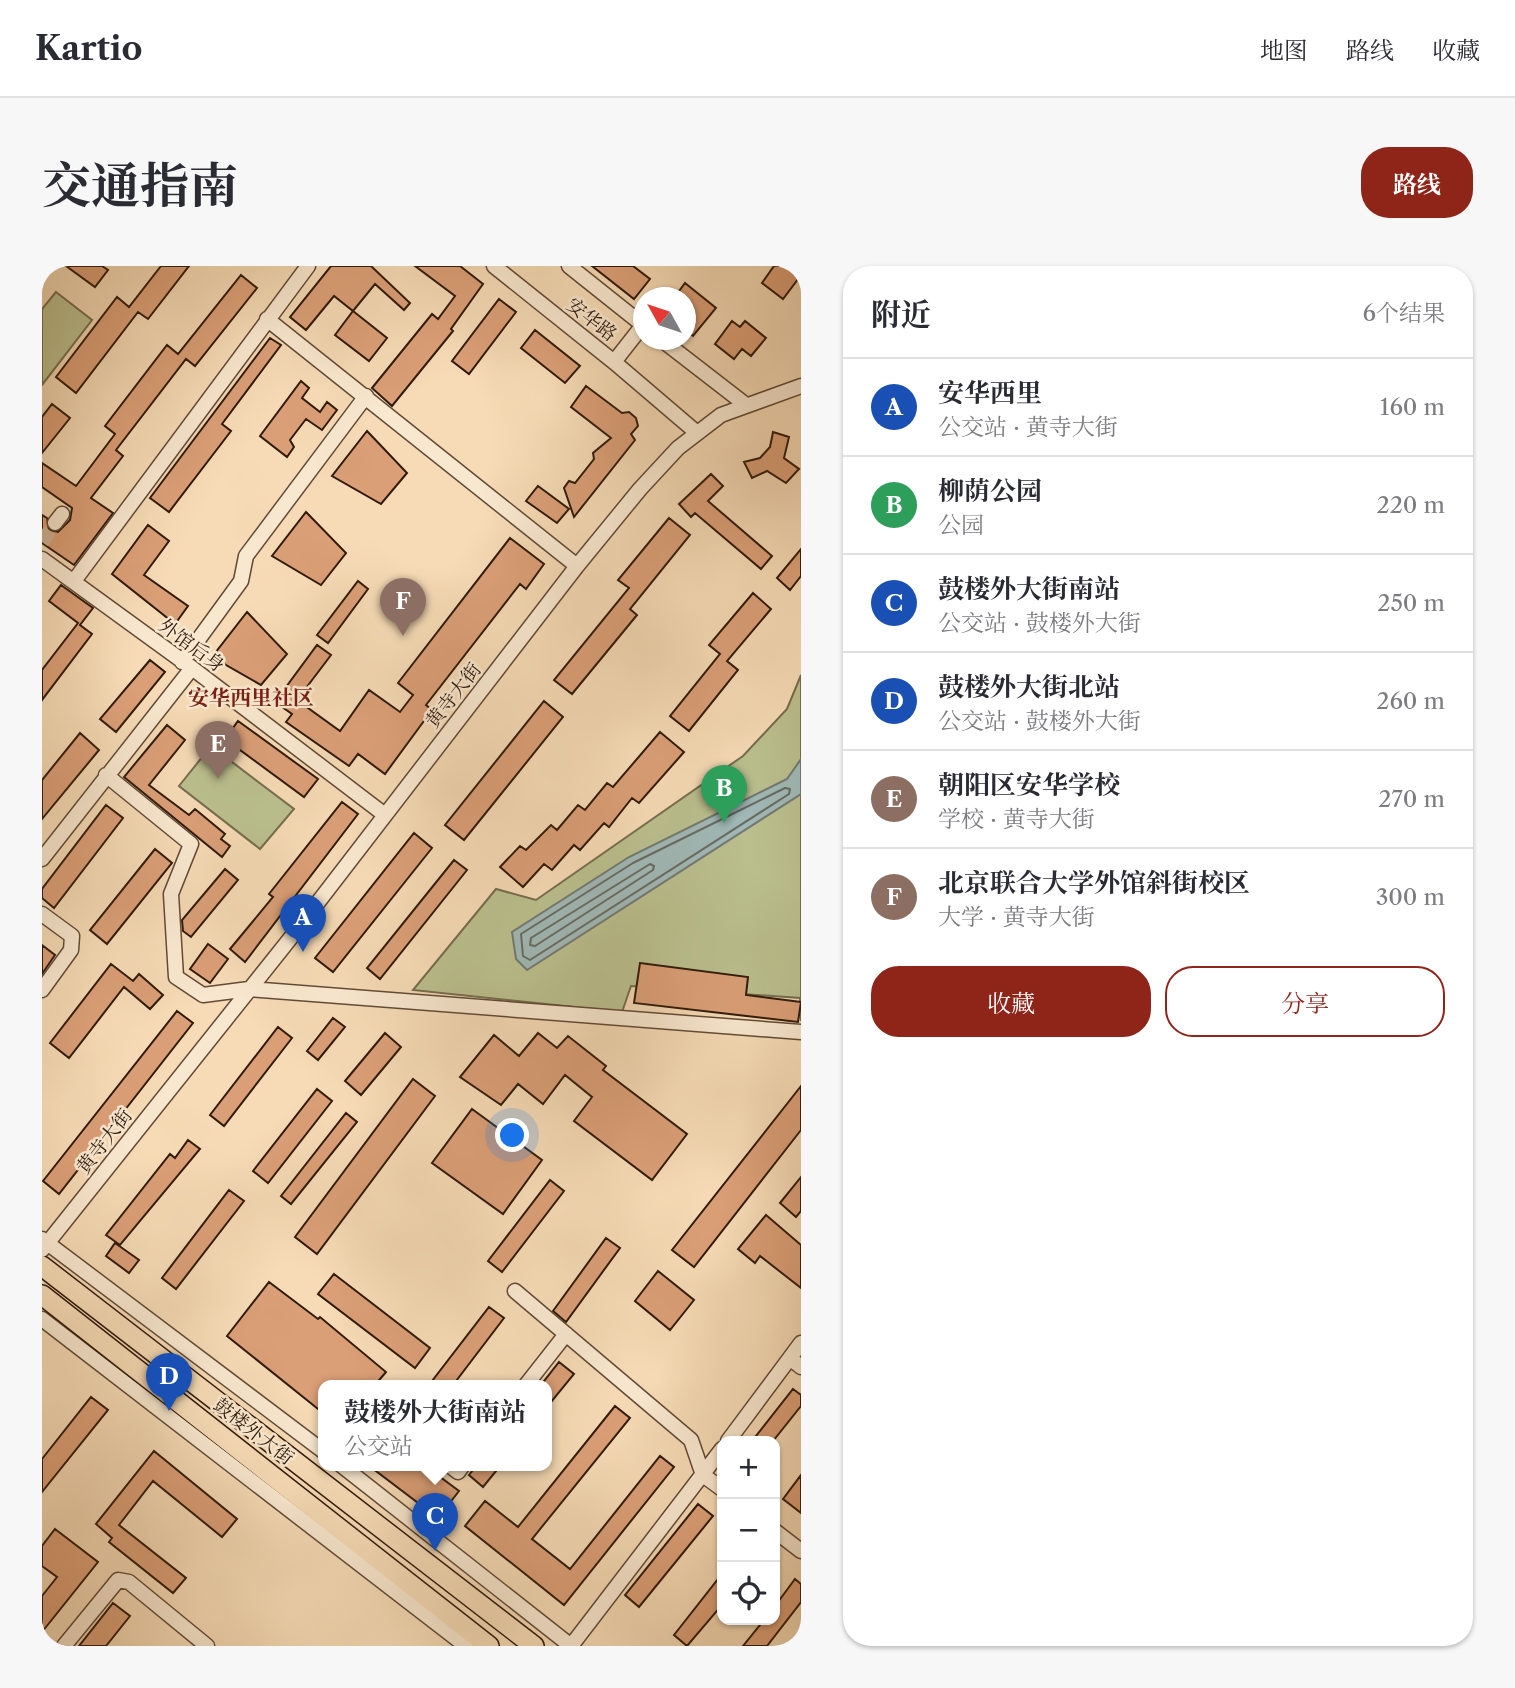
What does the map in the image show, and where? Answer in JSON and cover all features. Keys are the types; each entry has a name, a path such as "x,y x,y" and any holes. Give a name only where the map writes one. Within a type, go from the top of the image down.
{"main road":[{"name":"鼓楼外大街","path":"42,1266 534,1646"},
{"name":"鼓楼外大街","path":"42,1295 489,1646"}],"street":[{"path":"74,581 308,266"},
{"name":"安华路","path":"494,266 696,432"},
{"name":"安华路","path":"569,266 633,317"},
{"path":"267,319 577,566"},
{"path":"614,362 633,338"},
{"path":"675,350 746,405"},
{"name":"黄寺大街","path":"44,1244 249,989 577,566 640,489 696,432 721,415 801,386"},
{"path":"42,859 187,664 241,581 246,556 366,396"},
{"name":"外馆后身","path":"42,559 187,664 385,815"},
{"path":"106,775 191,844 171,894 176,977 203,995 249,989 801,1032"},
{"path":"42,914 72,936 71,950 42,990"},
{"name":"鼓楼外大街","path":"44,1244 318,1447"},
{"path":"515,1291 691,1440 703,1475 717,1485"},
{"path":"42,1319 466,1646"},
{"path":"530,1380 566,1334"},
{"path":"732,1436 795,1363 801,1343"},
{"path":"349,1471 571,1646 717,1456"},
{"path":"780,1535 801,1551"},
{"path":"64,1646 118,1580 129,1582 207,1646"}],"green space":[{"path":"56,292 92,320 42,385 42,309"},
{"path":"801,675 801,1021 800,998 631,986 622,1012 413,990 496,889 536,900 743,756 787,709"},
{"path":"211,746 294,809 260,849 179,786"}],"water":[{"path":"801,759 801,794 527,970 516,959 512,932 629,857 787,779"}],"building":[{"path":"66,266 102,266 108,270 95,287"},
{"path":"161,266 189,266 148,319 138,312 76,393 56,377 117,297 129,307"},
{"path":"331,266 371,266 410,303 404,310 375,284 353,311 334,296 306,330 290,317"},
{"path":"415,266 460,266 483,284 451,329 453,331 392,406 372,388 432,314 438,319 455,296"},
{"path":"592,266 633,266 650,279 644,287 633,287 633,298"},
{"path":"774,266 801,266 801,275 783,299 762,283"},
{"path":"241,275 257,288 195,366 186,359 116,450 123,456 91,498 113,513 74,565 42,543 42,515 47,518 49,530 58,532 70,520 72,508 42,487 42,463 76,486 115,434 105,426 167,345 178,354"},
{"path":"696,292 716,308 696,332"},
{"path":"499,299 516,312 469,374 452,361"},
{"path":"353,311 387,338 369,361 335,335"},
{"path":"732,321 740,327 745,321 766,338 751,356 742,349 734,359 715,344"},
{"path":"535,330 580,366 565,383 521,348"},
{"path":"270,338 281,345 222,424 231,431 169,512 150,498"},
{"path":"301,381 309,388 302,398 320,412 327,402 337,410 322,430 306,419 290,440 294,447 287,457 260,436"},
{"path":"586,386 622,413 629,412 636,418 638,426 631,434 635,440 574,517 564,488 569,481 575,483 594,459 593,453 611,438 571,407"},
{"path":"52,404 70,418 42,453 42,417"},
{"path":"367,431 407,473 381,504 332,476"},
{"path":"773,432 789,437 784,458 799,469 786,483 767,471 752,478 744,462 760,458 770,447"},
{"path":"711,474 723,486 708,501 772,556 761,569 695,513 691,517 679,504"},
{"path":"538,486 569,509 557,523 526,501"},
{"path":"306,512 346,553 321,585 272,556"},
{"path":"669,518 690,535 630,609 637,615 572,694 554,680 629,588 618,580"},
{"path":"148,525 169,541 144,575 188,606 175,624 112,574"},
{"path":"510,538 544,564 526,589 520,584 426,705 432,710 385,774 358,754 349,766 286,722 292,714 275,702 317,645 331,655 297,700 340,731 369,690 400,712 413,695 398,683"},
{"path":"801,549 801,576 790,590 777,578"},
{"path":"358,581 368,589 328,643 317,635"},
{"path":"61,585 93,608 80,625 92,634 42,700 42,670 78,623 49,601"},
{"path":"753,593 771,609 727,661 738,670 689,731 670,716 720,654 709,645"},
{"path":"247,612 287,654 261,685 212,657"},
{"path":"150,660 165,672 116,732 100,719"},
{"path":"544,701 563,717 464,840 445,825"},
{"path":"238,721 318,779 304,797 225,739"},
{"path":"167,725 185,740 149,785 189,815 195,809 225,834 221,839 230,846 222,857 124,777"},
{"path":"660,732 684,752 639,803 632,798 609,827 604,823 580,850 574,845 552,870 544,864 523,887 500,867 520,846 526,850 551,825 557,830 578,805 585,810 607,783 613,787"},
{"path":"80,733 99,750 42,819 42,780"},
{"path":"342,802 358,814 245,962 230,949 273,897 269,894"},
{"path":"106,805 123,818 54,908 42,898 42,889"},
{"path":"414,833 432,848 333,972 315,958"},
{"path":"155,849 172,863 107,944 90,930"},
{"path":"454,860 467,870 380,979 367,968"},
{"path":"225,869 238,880 191,937 183,931 182,920"},
{"path":"208,944 228,959 210,983 190,969"},
{"path":"42,945 55,955 42,974"},
{"path":"640,963 748,977 746,995 801,1002 798,1022 634,1003"},
{"path":"111,964 133,981 139,974 163,995 150,1009 124,987 69,1058 50,1043"},
{"path":"177,1011 193,1023 59,1194 43,1181"},
{"path":"333,1018 345,1027 318,1060 307,1051"},
{"path":"278,1027 292,1038 224,1126 210,1115"},
{"path":"385,1033 401,1047 361,1095 345,1081"},
{"path":"538,1033 557,1048 568,1036 606,1066 603,1070 687,1134 652,1180 574,1121 592,1097 565,1075 543,1104 518,1084 501,1105 460,1077 494,1035 519,1056"},
{"path":"413,1079 435,1096 317,1254 295,1237"},
{"path":"801,1086 801,1130 694,1267 672,1250"},
{"path":"317,1089 332,1101 268,1183 253,1171"},
{"path":"472,1109 542,1160 503,1214 432,1163"},
{"path":"346,1113 357,1122 291,1204 281,1196"},
{"path":"188,1140 200,1149 120,1245 106,1235 170,1154 175,1158"},
{"path":"801,1177 801,1211 796,1217 780,1203"},
{"path":"550,1180 564,1191 502,1272 488,1261"},
{"path":"229,1190 244,1201 176,1289 162,1278"},
{"path":"766,1215 801,1245 801,1288 760,1256 755,1263 738,1249"},
{"path":"606,1238 620,1248 566,1322 553,1311"},
{"path":"115,1243 139,1260 129,1273 106,1256"},
{"path":"658,1271 694,1300 670,1330 635,1301"},
{"path":"334,1274 430,1348 415,1368 318,1294"},
{"path":"269,1282 318,1319 320,1317 386,1372 379,1380 318,1380 318,1409 227,1336"},
{"path":"489,1307 504,1318 457,1380 433,1380"},
{"path":"559,1362 574,1374 552,1401 552,1380 545,1380"},
{"path":"793,1389 801,1395 801,1406 777,1436 756,1436"},
{"path":"91,1397 108,1410 42,1492 42,1459"},
{"path":"615,1406 630,1418 532,1539 570,1569 660,1456 674,1467 564,1605 465,1526 485,1501 518,1527"},
{"path":"154,1451 237,1519 222,1537 153,1481 119,1525 186,1578 173,1593 109,1542 112,1538 96,1524"},
{"path":"376,1471 432,1471 459,1491 438,1518"},
{"path":"472,1471 496,1471 483,1487 469,1475"},
{"path":"801,1475 801,1513 783,1499"},
{"path":"698,1504 713,1516 639,1607 625,1595"},
{"path":"55,1529 98,1562 42,1632 42,1596 57,1577 42,1566 42,1546"},
{"path":"795,1579 801,1584 801,1602 767,1646 743,1646 760,1625 780,1625 780,1599"},
{"path":"717,1580 717,1611 687,1646 674,1635"},
{"path":"113,1603 130,1616 106,1646 79,1646"}],"tunnel":[{"path":"42,542 55,523"}],"place":[{"name":"北京联合大学外馆斜街校区","path":"403,636"},
{"name":"朝阳区安华学校","path":"218,779"},
{"name":"柳荫公园","path":"724,823"},
{"name":"安华西里","path":"303,952"},
{"name":"鼓楼外大街北站","path":"169,1411"},
{"name":"鼓楼外大街南站","path":"435,1551"}],"district":[{"name":"安华西里社区","path":"251,698"}]}
